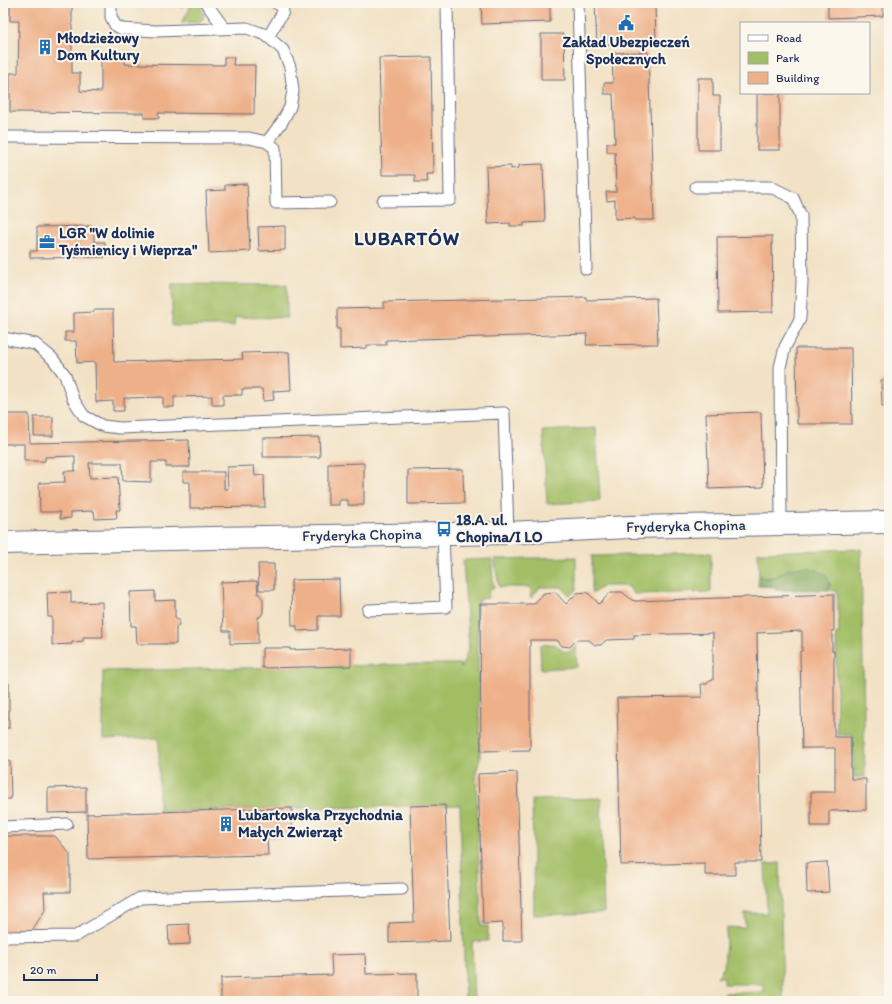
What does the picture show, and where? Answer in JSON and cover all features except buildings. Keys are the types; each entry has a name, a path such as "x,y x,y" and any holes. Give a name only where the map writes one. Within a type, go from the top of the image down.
{"street":[{"name":"Fryderyka Chopina","path":"3,543 508,533 630,527 889,522"}],"lane":[{"path":"112,3 111,17 115,25 122,29 156,31 247,28 266,35 283,50 290,67 293,91 290,107 282,122 267,142"},
{"path":"206,3 224,28"},
{"path":"268,37 283,12 282,6 276,3"},
{"path":"383,201 450,200 447,3"},
{"path":"578,3 586,268"},
{"path":"3,136 249,138 267,142 275,148 276,203 330,202"},
{"path":"696,187 771,187 793,198 801,216 802,282 800,319 785,347 780,367 780,524"},
{"path":"3,338 35,344 52,358 65,375 73,399 84,416 103,426 120,428 504,413 508,533"},
{"path":"368,610 446,607 443,534"},
{"path":"3,827 67,824"},
{"path":"3,937 76,936 140,898 402,889"}],"green space":[{"path":"175,3 198,3 204,14 203,19 199,22 181,23 191,7 184,4 182,8"},
{"path":"172,284 287,285 287,318 235,317 234,326 172,326"},
{"path":"596,428 600,501 547,504 543,431"},
{"path":"861,549 865,777 854,777 852,734 837,734 836,634 839,633 837,591 829,590 830,584 789,569 771,578 759,576 758,552"},
{"path":"711,553 711,592 634,594 628,586 603,586 592,594 592,556"},
{"path":"576,557 576,590 570,596 562,587 540,587 531,598 530,587 499,587 494,559"},
{"path":"491,559 494,588 489,589 488,598 479,599 480,601 477,602 480,758 476,773 481,926 488,926 488,941 472,942 474,1001 465,1001 460,805 159,811 159,738 103,740 103,671 427,664 460,664 461,668 469,648 463,560"},
{"path":"803,567 822,572 828,579 829,590 776,590 775,587 758,586 759,576 768,578 790,569"},
{"path":"555,644 563,651 570,652 576,645 577,667 541,669 540,645"},
{"path":"601,798 604,913 534,915 532,800"},
{"path":"780,863 783,1001 725,1001 724,993 764,992 764,984 724,984 724,977 717,977 724,967 727,927 745,928 745,913 767,913 765,864"}],"place":[{"name":"Zakład Ubezpieczeń Społecznych","path":"626,23"},
{"name":"Młodzieżowy Dom Kultury","path":"45,47"},
{"name":"LGR \"W dolinie Tyśmienicy i Wieprza\"","path":"47,242"},
{"name":"18.A. ul. Chopina/I LO","path":"444,529"},
{"name":"Lubartowska Przychodnia Małych Zwierząt","path":"226,824"}],"district":[{"name":"LUBARTÓW","path":"407,238"}]}
